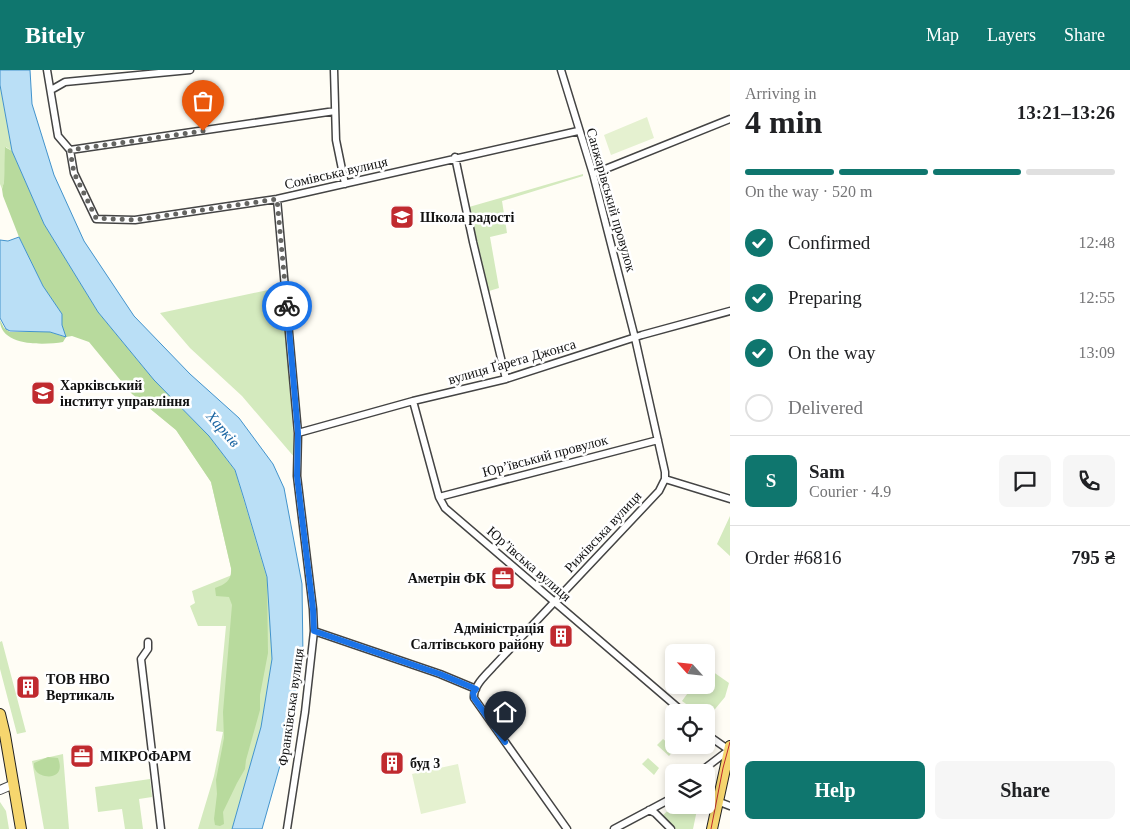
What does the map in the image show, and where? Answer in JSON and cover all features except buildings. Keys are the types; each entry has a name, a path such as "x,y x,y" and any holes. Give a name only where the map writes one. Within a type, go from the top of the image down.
{"main road":[{"path":"0,714 21,829"},
{"path":"712,829 729,748"}],"street":[{"path":"47,70 58,136 70,150 335,111"},
{"path":"51,90 65,82 190,70"},
{"path":"334,70 336,140 344,184"},
{"name":"Санжарівський провулок","path":"561,70 592,174 635,338"},
{"path":"592,174 730,120"},
{"name":"Сомівська вулиця","path":"70,150 74,173 96,218 135,220 277,199 578,130"},
{"path":"455,157 506,380"},
{"name":"Франківська вулиця","path":"277,199 298,433 297,476 314,631 305,712 287,829"},
{"name":"вулиця Ґарета Джонса","path":"298,433 414,401 506,380 635,338 730,311"},
{"path":"635,338 665,479 730,499"},
{"name":"Юр’ївська вулиця","path":"414,401 439,497 445,508 674,704"},
{"name":"Юр’ївський провулок","path":"439,497 658,440"},
{"name":"Рижівська вулиця","path":"476,689 493,667 659,491 665,479"},
{"path":"314,631 440,674 476,689 473,693 474,698 567,829"},
{"path":"148,642 148,649 140,659 161,829"},
{"path":"710,764 729,748 715,739"},
{"path":"0,790 14,784"},
{"path":"717,801 730,806"},
{"path":"614,829 665,802"},
{"path":"649,810 655,813 671,829"}],"green space":[{"path":"0,85 12,151 6,147 2,189 0,184"},
{"path":"647,117 654,138 611,155 604,135"},
{"path":"5,147 12,151 44,224 98,312 154,380 209,436 235,471 267,579 268,653 260,695 260,710 245,769 223,812 224,824 220,826 215,825 214,819 217,794 216,780 224,738 223,712 232,605 229,597 216,596 215,588 228,581 231,568 211,482 176,430 131,393 89,342 72,336 66,337 63,342 46,344 25,342 15,340 2,329 0,320 4,328 10,332 50,332 65,337 62,314 43,286 19,237 3,196"},
{"path":"583,174 583,176 502,201 507,233 490,237 499,288 489,291 469,207"},
{"path":"282,287 295,458 242,396 190,348 160,313"},
{"path":"131,393 209,436 235,470 267,577 272,659 261,727 232,829 198,829 214,776 223,732 216,731 226,626 198,626 190,606 195,603 192,591 232,575 231,568 211,482 176,430"},
{"path":"730,516 730,556 717,544"},
{"path":"2,641 26,732 17,734 0,669 0,642"},
{"path":"715,673 729,683 725,697 715,709 715,704 686,704 682,701 687,694 715,694"},
{"path":"663,739 665,741 665,752 657,745"},
{"path":"63,754 69,829 44,829 32,761"},
{"path":"48,757 58,758 60,766 56,775 42,775 35,770 34,763"},
{"path":"648,758 659,768 654,775 642,764"},
{"path":"458,764 466,803 421,814 412,774"},
{"path":"150,779 152,797 139,799 143,829 125,829 122,809 98,812 95,787"},
{"path":"0,802 6,811 9,829 0,829"},
{"path":"665,813 696,814 693,829 676,829 662,816"}],"water":[{"name":"Харків","path":"0,70 30,70 32,104 54,175 84,241 134,316 190,374 239,418 273,464 284,488 302,584 303,658 296,709 262,829 232,829 261,727 272,659 267,577 235,470 209,436 154,380 98,312 44,224 12,151 0,85"},
{"path":"19,237 43,286 62,314 62,325 66,337 50,332 10,331 6,329 0,318 0,240 8,241"}],"tram line":[{"path":"711,829 730,742"}],"way so far":[{"path":"203,131 70,150 74,173 96,218 135,220 277,199 287,306"}],"place":[{"name":"Школа радості","path":"402,217"},
{"name":"Харківський інститут управління","path":"43,393"},
{"name":"Аметрін ФК","path":"503,578"},
{"name":"Адміністрація Салтівського району","path":"561,636"},
{"name":"ТОВ НВО Вертикаль","path":"28,687"},
{"name":"МІКРОФАРМ","path":"82,756"},
{"name":"буд 3","path":"392,763"}],"route":[{"path":"287,306 298,433 297,476 314,631 440,674 476,689 473,693 474,698 505,742"}]}
